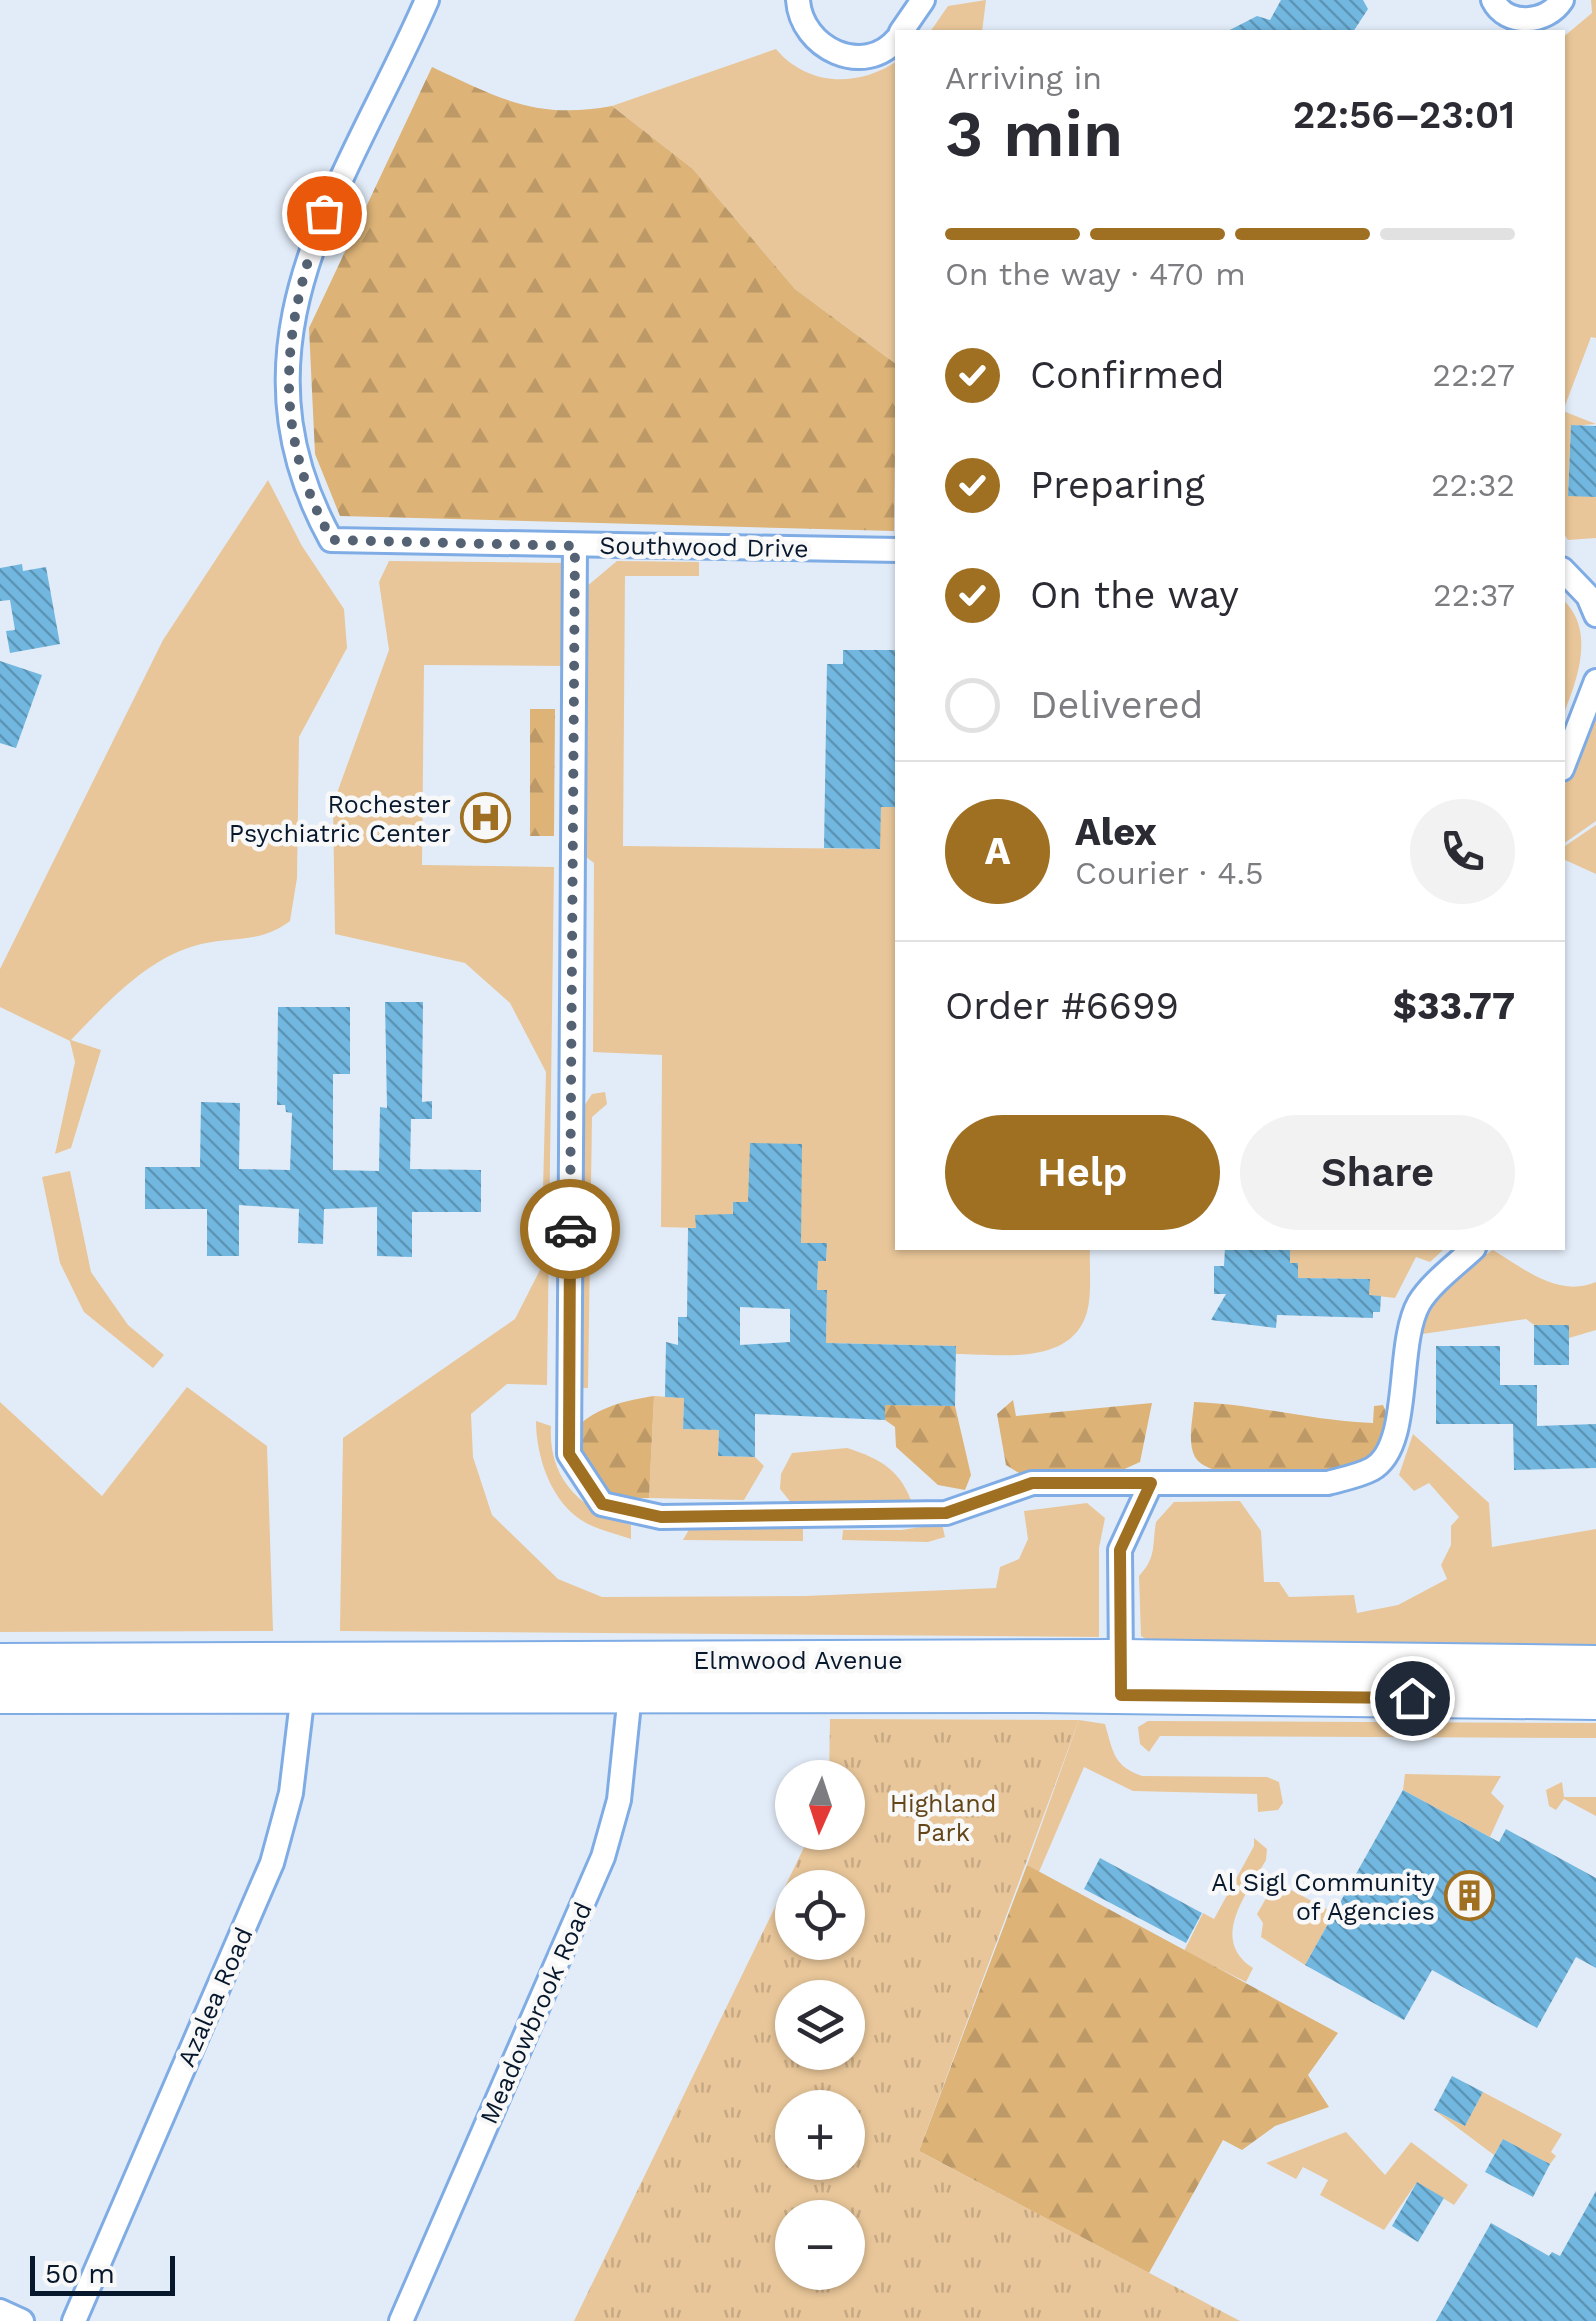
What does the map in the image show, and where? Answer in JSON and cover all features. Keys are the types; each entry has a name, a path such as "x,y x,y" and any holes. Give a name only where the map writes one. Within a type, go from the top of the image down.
{"main road":[{"name":"Elmwood Avenue","path":"0,1663 630,1694 1596,1665"},
{"name":"Elmwood Avenue","path":"0,1694 304,1676 1121,1677 1596,1700"}],"street":[{"name":"Southwood Drive","path":"427,0 324,213 302,272 291,332 287,378 294,440 306,494 332,540 895,550"},
{"path":"798,0 805,28 830,51 862,56 880,52 895,39"},
{"path":"902,30 923,0"},
{"path":"1493,0 1497,9 1528,20 1548,15 1562,0"},
{"path":"575,546 569,1454 602,1504 661,1517 946,1513 1032,1483 1328,1483 1374,1468 1400,1430 1400,1380 1419,1303 1472,1250"},
{"path":"1565,570 1596,576"},
{"path":"1565,572 1588,596 1596,615"},
{"path":"1565,761 1596,681"},
{"path":"1121,1677 1120,1550 1151,1483"},
{"name":"Azalea Road","path":"74,2321 272,1863 291,1793 304,1676"},
{"name":"Meadowbrook Road","path":"401,2321 603,1857 619,1800 630,1694"},
{"path":"0,2311 22,2321"}],"green space":[{"path":"986,0 982,30 931,30 948,6"},
{"path":"1591,0 1596,0 1596,338 1591,337 1565,406 1565,36 1592,13"},
{"path":"776,49 802,70 833,79 866,76 895,62 895,363 795,289 693,169 612,106"},
{"path":"432,67 498,97 539,108 585,110 612,106 693,169 795,289 895,363 894,531 340,516 315,454 309,328"},
{"path":"1565,412 1596,424 1571,426 1568,495 1596,497 1596,538 1568,540"},
{"path":"268,480 302,546 344,609 347,648 299,737 297,878 290,921 267,933 207,943 176,953 142,973 98,1012 71,1040 101,1050 71,1148 55,1154 75,1062 70,1041 0,1007 0,969 163,640"},
{"path":"389,561 569,563 568,666 424,665 422,865 554,867 547,1385 507,1384 471,1414 473,1457 492,1515 558,1579 602,1597 806,1596 996,1588 1000,1567 1019,1559 1028,1539 1024,1511 1087,1503 1105,1518 1099,1548 1099,1637 340,1631 343,1438 515,1319 541,1268 546,1072 510,1003 465,963 335,934 333,804 389,650 379,582"},
{"path":"617,561 699,562 699,576 625,576 623,846 879,849 881,807 895,807 895,1250 1090,1250 1090,1293 1085,1318 1076,1333 1062,1344 1009,1355 956,1354 955,1346 826,1343 827,1291 817,1290 818,1261 826,1260 827,1244 801,1243 801,1204 733,1202 732,1250 711,1215 696,1215 696,1228 661,1227 662,1055 593,1052 594,863 582,854 586,587"},
{"path":"1565,602 1579,626 1581,641 1574,687 1565,710"},
{"path":"1596,705 1596,821 1565,843 1565,784"},
{"path":"530,709 555,709 554,836 530,836"},
{"path":"1596,825 1596,874 1565,860 1565,846"},
{"path":"605,1092 607,1104 592,1117 588,1388 579,1388 582,1109 592,1094"},
{"path":"70,1171 91,1272 128,1325 164,1355 153,1368 84,1312 60,1263 42,1177"},
{"path":"1290,1250 1443,1250 1430,1262 1416,1257 1395,1298 1369,1295 1369,1279 1298,1278 1298,1264 1290,1263"},
{"path":"1493,1250 1555,1284 1582,1286 1596,1282 1596,1330 1569,1338 1568,1325 1534,1325 1526,1319 1422,1334 1439,1298 1460,1275"},
{"path":"187,1387 267,1446 273,1631 0,1632 0,1402 102,1496"},
{"path":"654,1396 684,1398 683,1429 719,1430 718,1456 755,1457 764,1466 744,1500 649,1498"},
{"path":"654,1396 649,1498 605,1489 583,1458 577,1427 603,1409"},
{"path":"1013,1400 1016,1416 1152,1403 1140,1462 1118,1472 1019,1473 1006,1465 997,1414"},
{"path":"1194,1402 1373,1423 1374,1406 1383,1405 1388,1417 1383,1438 1373,1453 1350,1468 1239,1474 1205,1466 1195,1457 1191,1437"},
{"path":"885,1405 955,1406 971,1475 965,1490 938,1485 896,1447 895,1427 885,1420"},
{"path":"536,1421 551,1426 555,1462 572,1490 597,1511 631,1525 631,1539 586,1523 563,1504 543,1464"},
{"path":"1413,1434 1489,1503 1492,1547 1596,1529 1596,1652 1153,1643 1141,1636 1139,1576 1151,1556 1156,1522 1174,1502 1240,1501 1261,1531 1264,1582 1279,1582 1289,1597 1354,1595 1357,1613 1398,1605 1447,1579 1441,1565 1451,1545 1451,1526 1459,1517 1429,1483 1414,1491 1399,1475"},
{"path":"847,1448 870,1457 896,1475 913,1506 793,1505 780,1489 781,1474 792,1453"},
{"path":"942,1524 945,1537 928,1542 842,1540 843,1530 901,1530"},
{"path":"691,1526 803,1527 803,1541 683,1540"},
{"name":"Highland Park","path":"830,1719 1079,1720 919,2151 1240,2321 574,2321 775,1907 775,1960 865,1960 865,1870 793,1870 803,1850 865,1850 865,1760 829,1760"},
{"path":"1079,1720 1105,1724 1113,1750 1132,1772 1142,1776 1267,1777 1279,1782 1283,1803 1278,1810 1258,1812 1257,1794 1133,1791 1084,1767 1039,1872 1027,1865"},
{"path":"1148,1721 1596,1723 1596,1738 1160,1736 1149,1752 1140,1744 1138,1727"},
{"path":"1405,1774 1501,1776 1491,1793 1504,1806 1490,1837 1403,1790"},
{"path":"1562,1782 1564,1797 1596,1797 1596,1816 1564,1799 1556,1810 1549,1806 1546,1790"},
{"path":"1254,1838 1267,1849 1266,1860 1242,1901 1233,1930 1240,1956 1253,1968 1246,1982 1184,1951 1203,1913 1214,1919 1254,1846"},
{"path":"1027,1865 1338,2033 1308,2075 1329,2107 1275,2126 1242,2150 1223,2140 1149,2273 919,2151"},
{"path":"1282,1885 1334,1913 1305,1965 1261,1937 1263,1923 1257,1914 1272,1888"},
{"path":"1483,2092 1562,2134 1551,2152 1556,2156 1550,2164 1503,2139 1494,2155 1434,2110 1465,2126"},
{"path":"1346,2132 1385,2175 1411,2142 1468,2185 1454,2205 1417,2182 1384,2230 1320,2195 1328,2180 1303,2167 1296,2179 1266,2163"}],"building":[{"path":"1281,0 1363,0 1368,9 1354,30 1230,30 1257,16 1270,20"},
{"path":"1571,425 1596,426 1596,497 1568,496"},
{"path":"22,564 23,571 46,567 60,644 10,653 6,631 15,630 10,600 0,601 0,568"},
{"path":"843,650 895,650 895,807 881,807 880,849 824,848 827,664 843,664"},
{"path":"0,661 42,675 16,748 0,743"},
{"path":"385,1002 423,1002 422,1102 432,1101 432,1119 411,1119 410,1169 481,1170 481,1212 412,1212 412,1257 377,1256 377,1207 324,1209 323,1244 298,1243 299,1209 239,1205 239,1256 207,1256 207,1209 145,1209 145,1167 200,1167 201,1102 240,1103 239,1169 290,1170 292,1113 286,1112 285,1105 277,1105 278,1007 350,1007 350,1074 333,1074 333,1170 379,1171 380,1107 387,1108"},
{"path":"750,1143 802,1144 801,1243 827,1243 826,1261 818,1261 817,1290 827,1290 826,1343 956,1346 955,1406 885,1405 885,1420 755,1414 755,1457 718,1456 719,1430 683,1429 684,1398 665,1397 666,1342 678,1345 678,1317 687,1317 688,1228 696,1228 695,1215 733,1214 733,1202 748,1202","holes":["740,1307 790,1309 790,1342 740,1345"]},
{"path":"1225,1250 1290,1250 1290,1263 1298,1263 1298,1278 1370,1279 1369,1295 1381,1296 1380,1312 1373,1312 1373,1318 1277,1315 1276,1328 1211,1320 1226,1294 1214,1294 1214,1266 1224,1266"},
{"path":"1534,1325 1569,1325 1569,1365 1534,1365"},
{"path":"1436,1346 1500,1346 1500,1385 1537,1385 1537,1426 1596,1424 1596,1468 1514,1470 1513,1424 1436,1424"},
{"name":"Al Sigl Community of Agencies","path":"1403,1790 1499,1842 1506,1829 1596,1878 1596,1968 1576,1957 1537,2028 1432,1970 1404,2020 1305,1965"},
{"path":"1100,1858 1202,1913 1186,1943 1084,1889"},
{"path":"1452,2076 1483,2092 1465,2126 1434,2110"},
{"path":"1503,2139 1550,2164 1533,2197 1485,2172"},
{"path":"1417,2182 1444,2198 1418,2242 1392,2226"},
{"path":"1596,2191 1596,2321 1436,2321 1491,2223 1549,2256 1552,2252 1560,2256"}],"way so far":[{"path":"324,213 302,272 287,378 294,440 306,494 332,540 575,546 570,1229"}],"place":[{"name":"Rochester Psychiatric Center","path":"486,818"},
{"name":"Al Sigl Community of Agencies","path":"1470,1896"}],"route":[{"path":"570,1229 569,1454 602,1504 661,1517 946,1513 1032,1483 1151,1483 1120,1550 1121,1695 1412,1698"}]}
